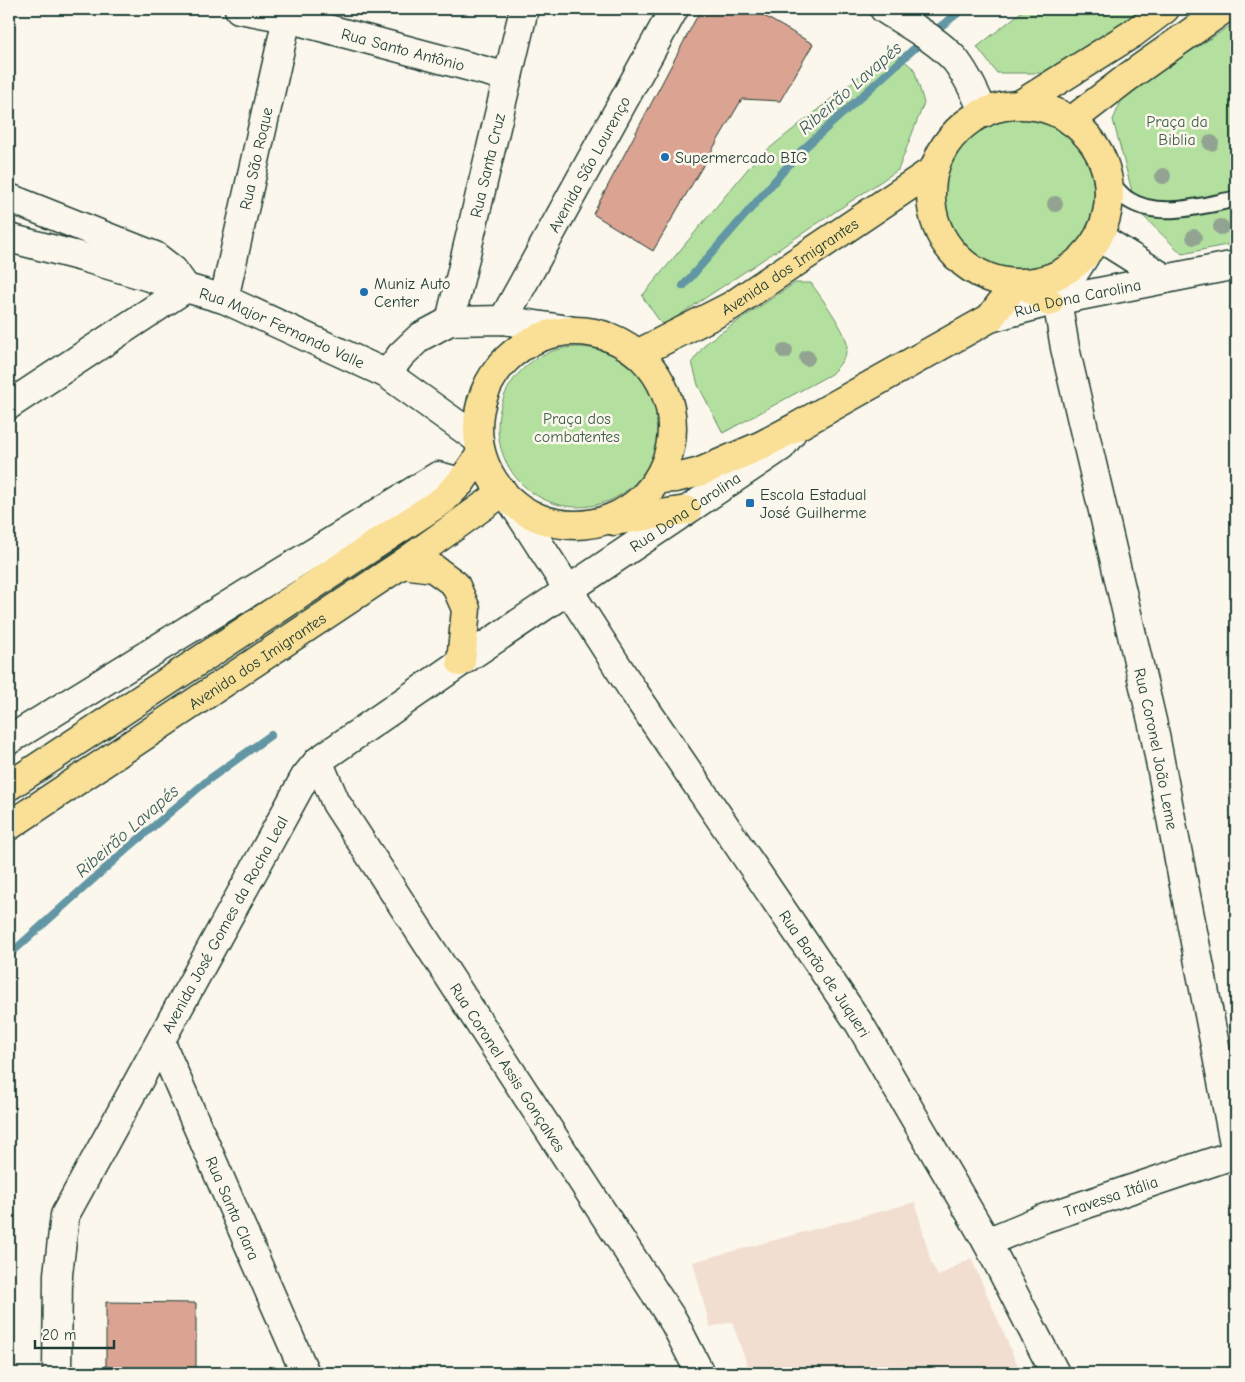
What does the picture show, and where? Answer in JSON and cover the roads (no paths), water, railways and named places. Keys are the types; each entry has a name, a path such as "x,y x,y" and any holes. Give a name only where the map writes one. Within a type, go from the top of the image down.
{"main road":[{"name":"Avenida dos Imigrantes","path":"1019,105 1132,34 1165,9"},
{"path":"1071,121 1128,76 1224,9"},
{"name":"Avenida dos Imigrantes","path":"1019,105 1046,109 1071,121 1090,138 1103,161 1108,180 1108,212 1092,246 1059,275 1019,284 992,280 972,270 949,249 932,215 930,192 933,170 941,152 952,136 967,122 984,112 1001,107 1019,105"},
{"name":"Avenida dos Imigrantes","path":"639,353 731,306 933,170"},
{"path":"1019,284 1053,301"},
{"name":"Rua Dona Carolina","path":"658,479 676,478 700,472 762,445 796,427 990,318 1019,284"},
{"path":"600,522 628,510 652,490 667,462 674,433 671,403 657,374 639,353 618,339 602,334 569,330 541,336 516,350 496,371 482,397 477,425 480,447 493,480 508,497 539,518 569,525 600,522 687,510"},
{"name":"Avenida dos Imigrantes","path":"9,786 443,500 461,482 480,447"},
{"name":"Avenida dos Imigrantes","path":"9,826 402,564 508,497"},
{"path":"402,564 433,568 454,584 466,609 460,662"}],"street":[{"name":"Rua Santo Antônio","path":"239,9 287,18 508,77"},
{"name":"Rua Santa Cruz","path":"450,321 524,9"},
{"name":"Avenida São Lourenço","path":"503,320 674,9"},
{"path":"884,9 913,27 955,60 966,76 984,112"},
{"name":"Rua São Roque","path":"224,299 287,18"},
{"path":"9,198 155,256 173,270 186,288 9,405"},
{"name":"Rua Major Fernando Valle","path":"9,238 224,299 387,374 480,447"},
{"path":"1053,301 1092,246"},
{"name":"Rua Dona Carolina","path":"1092,246 1166,279"},
{"name":"Rua Dona Carolina","path":"990,318 1053,301 1236,265"},
{"name":"Rua Coronel João Leme","path":"1053,301 1153,725 1236,1154"},
{"path":"387,374 401,355 420,337 450,321 503,320 569,330"},
{"name":"Rua Dona Carolina","path":"568,591 781,447 796,427"},
{"path":"9,740 438,476 461,482"},
{"path":"508,497 568,591"},
{"name":"Avenida José Gomes da Rocha Leal","path":"57,1373 58,1274 65,1215 161,1043 300,786 318,761 460,662 568,591"},
{"name":"Rua Barão de Juqueri","path":"568,591 632,689 859,1023 987,1242 1055,1373"},
{"name":"Rua Coronel Assis Gonçalves","path":"318,761 336,804 674,1322 700,1373"},
{"name":"Rua Santa Clara","path":"161,1043 305,1373"},
{"name":"Travessa Itália","path":"987,1242 1045,1218 1236,1154"}],"lane":[{"path":"1108,180 1128,199 1148,208 1165,210 1236,199"}],"waterway":[{"name":"Ribeirão Lavapés","path":"683,286 800,152 927,37 963,9"},
{"name":"Ribeirão Lavapés","path":"9,955 128,848 208,780 271,735"}],"place":[{"name":"Supermercado BIG","path":"665,157"},
{"name":"Muniz Auto Center","path":"364,292"},
{"name":"Escola Estadual José Guilherme","path":"750,503"}],"park label":[{"name":"Praça da Biblia","path":"1177,130"},
{"name":"Praça dos combatentes","path":"577,427"}]}
